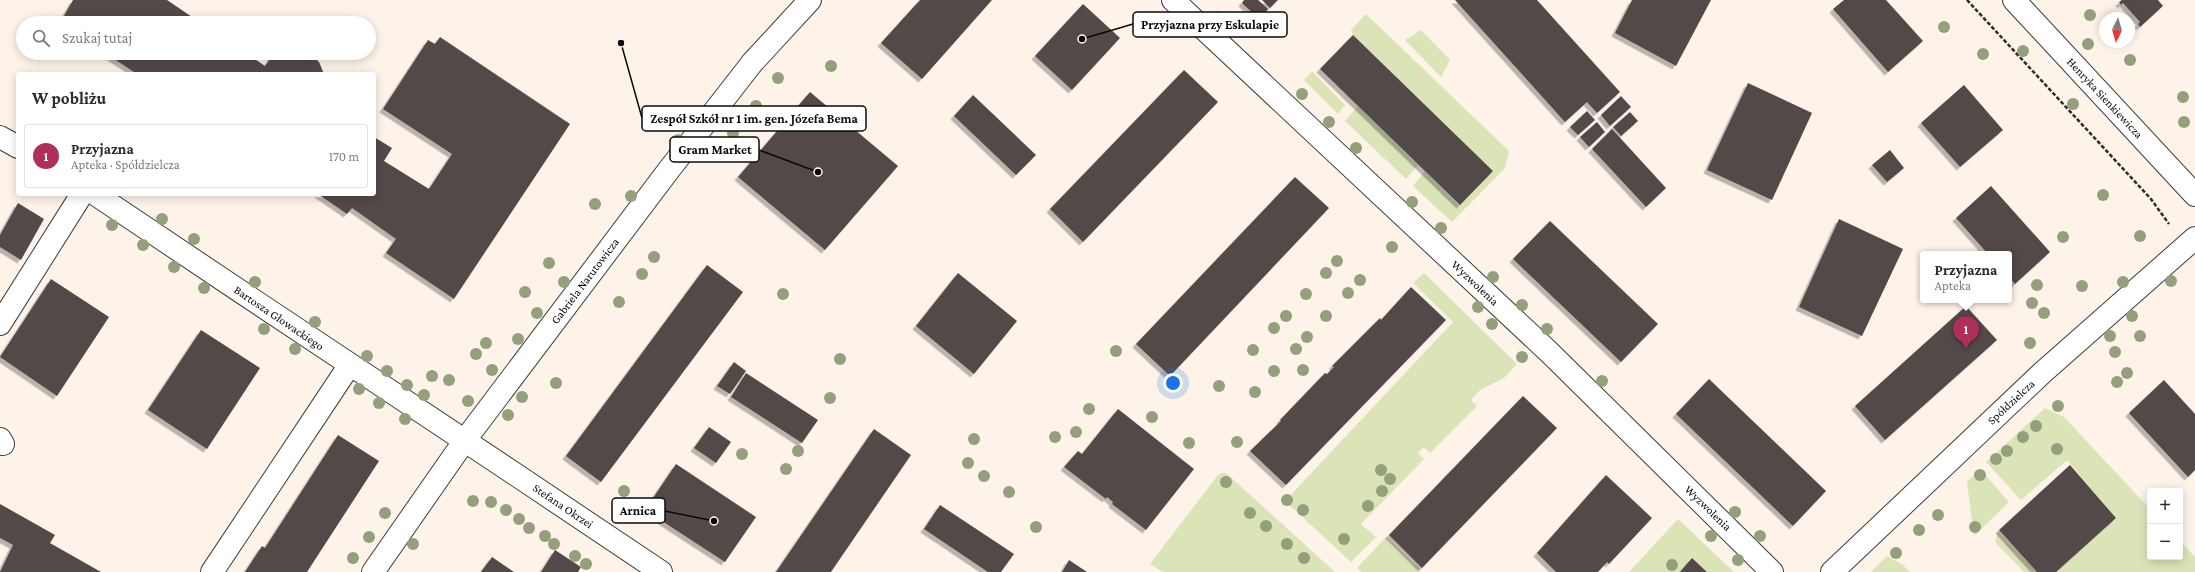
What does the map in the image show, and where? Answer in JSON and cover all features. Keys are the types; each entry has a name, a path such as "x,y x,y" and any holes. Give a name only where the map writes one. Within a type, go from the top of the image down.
{"street":[{"name":"Gabriela Narutowicza","path":"373,572 465,440 752,63 810,0"},
{"name":"Wyzwolenia","path":"1173,0 1550,353 1772,572"},
{"name":"Henryka Sienkiewicza","path":"2014,0 2195,195"},
{"path":"0,137 16,146"},
{"path":"0,324 81,196"},
{"name":"Bartosza Głowackiego","path":"98,196 349,366 465,440"},
{"name":"Spółdzielcza","path":"1832,572 2042,373 2190,242"},
{"path":"212,572 349,366"},
{"name":"Stefana Okrzei","path":"465,440 661,572"}],"path":[{"path":"1967,0 2190,242"}],"green space":[{"path":"1366,14 1509,151 1505,168 1452,222 1413,186 1425,171 1459,206 1493,171 1353,35 1351,30"},
{"path":"1421,30 1450,60 1441,77 1405,40"},
{"path":"1312,71 1345,105 1338,114 1304,80"},
{"path":"1358,106 1418,165 1406,179 1345,121"},
{"path":"1424,273 1517,364 1504,378 1480,390 1471,400 1477,406 1430,453 1424,447 1418,453 1424,459 1361,524 1376,537 1351,562 1285,501 1453,322 1413,283"},
{"path":"2045,408 2064,417 2147,506 2147,560 2183,560 2183,544 2195,557 2195,572 2056,572 2116,518 2067,460 2021,500 1986,462"},
{"path":"1980,469 2009,502 1974,536 1967,482"},
{"path":"1226,473 1335,572 1163,572 1150,564 1218,475"},
{"path":"1678,519 1734,572 1707,572 1692,558 1680,572 1629,572"},
{"path":"1998,531 2037,572 2024,572 1995,542"},
{"path":"1386,537 1420,569 1418,572 1362,572 1357,568"},
{"path":"1887,556 1903,565 1910,572 1871,572"}],"building":[{"path":"73,0 167,0 191,16 64,16"},
{"path":"920,0 992,0 922,79 881,43"},
{"path":"1244,0 1258,0 1268,9 1259,19 1242,3"},
{"path":"1262,0 1278,0 1270,8"},
{"path":"1455,0 1537,0 1620,92 1597,113 1587,102 1565,122"},
{"path":"1632,0 1711,0 1676,66 1615,33"},
{"path":"1844,0 1886,0 1923,41 1888,72 1833,9"},
{"path":"2122,0 2158,0 2163,6 2140,27 2138,24 2140,22 2135,16 2135,12 2131,12 2123,3 2121,5 2119,2"},
{"path":"1083,4 1120,38 1072,90 1035,56"},
{"path":"1353,35 1493,171 1460,205 1320,69"},
{"path":"440,37 570,124 454,299 386,253 396,239 352,208 347,214 321,196 376,196 376,138 392,148 384,161 429,189 452,154 383,109 428,40 435,44"},
{"path":"116,60 256,60 265,66 269,60 317,60 323,72 134,72"},
{"path":"1184,70 1218,102 1083,242 1050,209"},
{"path":"1748,83 1812,113 1772,200 1707,170"},
{"path":"1964,85 2003,130 1960,167 1921,123"},
{"path":"810,92 898,166 825,250 738,177"},
{"path":"973,95 1036,155 1016,175 954,116"},
{"path":"1621,96 1631,107 1610,126 1601,115"},
{"path":"1587,111 1595,120 1578,135 1570,127"},
{"path":"1630,112 1638,121 1621,136 1613,127"},
{"path":"1597,122 1605,132 1589,147 1580,137"},
{"path":"1612,129 1666,188 1646,207 1592,149"},
{"path":"1890,150 1904,168 1887,182 1872,165"},
{"path":"1295,177 1329,208 1170,376 1136,344"},
{"path":"1991,186 2050,252 2015,284 2012,280 2012,251 1985,251 1956,218"},
{"path":"18,203 44,219 21,260 0,247 0,235"},
{"path":"1839,219 1903,249 1862,336 1799,307"},
{"path":"1550,221 1658,324 1621,362 1513,259"},
{"path":"707,265 743,292 601,482 566,456"},
{"path":"958,273 1017,321 974,374 916,326"},
{"path":"51,279 109,317 57,396 0,357"},
{"path":"1411,287 1446,320 1286,485 1250,451 1281,421 1280,420 1325,373 1327,374 1334,367 1332,366 1380,318 1381,320"},
{"path":"1966,306 1997,340 1885,440 1855,406"},
{"path":"201,330 260,368 207,449 148,410"},
{"path":"734,362 746,371 730,394 717,386"},
{"path":"746,373 818,420 802,443 731,397"},
{"path":"1709,379 1826,491 1793,526 1676,414"},
{"path":"2164,380 2195,414 2195,470 2188,477 2129,413"},
{"path":"1523,396 1557,428 1422,568 1389,535"},
{"path":"1118,409 1194,469 1146,530 1112,504 1113,502 1107,497 1106,499 1064,467 1078,451 1082,454"},
{"path":"709,427 731,442 716,463 694,448"},
{"path":"874,429 911,455 831,572 776,572"},
{"path":"338,435 379,461 307,572 245,572 262,546 265,548"},
{"path":"676,464 756,517 725,562 645,510"},
{"path":"2070,465 2116,518 2056,572 2037,572 1999,530"},
{"path":"1606,475 1652,518 1609,564 1607,562 1598,572 1556,572 1537,553"},
{"path":"0,504 55,535 50,543 101,572 0,572 13,545 0,538"},
{"path":"940,505 1014,554 1001,572 988,572 924,529"},
{"path":"555,550 581,567 578,572 541,572"},
{"path":"492,557 514,572 481,572"},
{"path":"1692,558 1707,572 1680,572"},
{"path":"1069,560 1087,572 1062,572"}],"place":[{"name":"Przyjazna przy Eskulapie","path":"1082,39"},
{"name":"Zespół Szkół nr 1 im. gen. Józefa Bema","path":"621,43"},
{"name":"Gram Market","path":"818,172"},
{"name":"Przyjazna","path":"1966,349"},
{"name":"Arnica","path":"714,521"}]}
